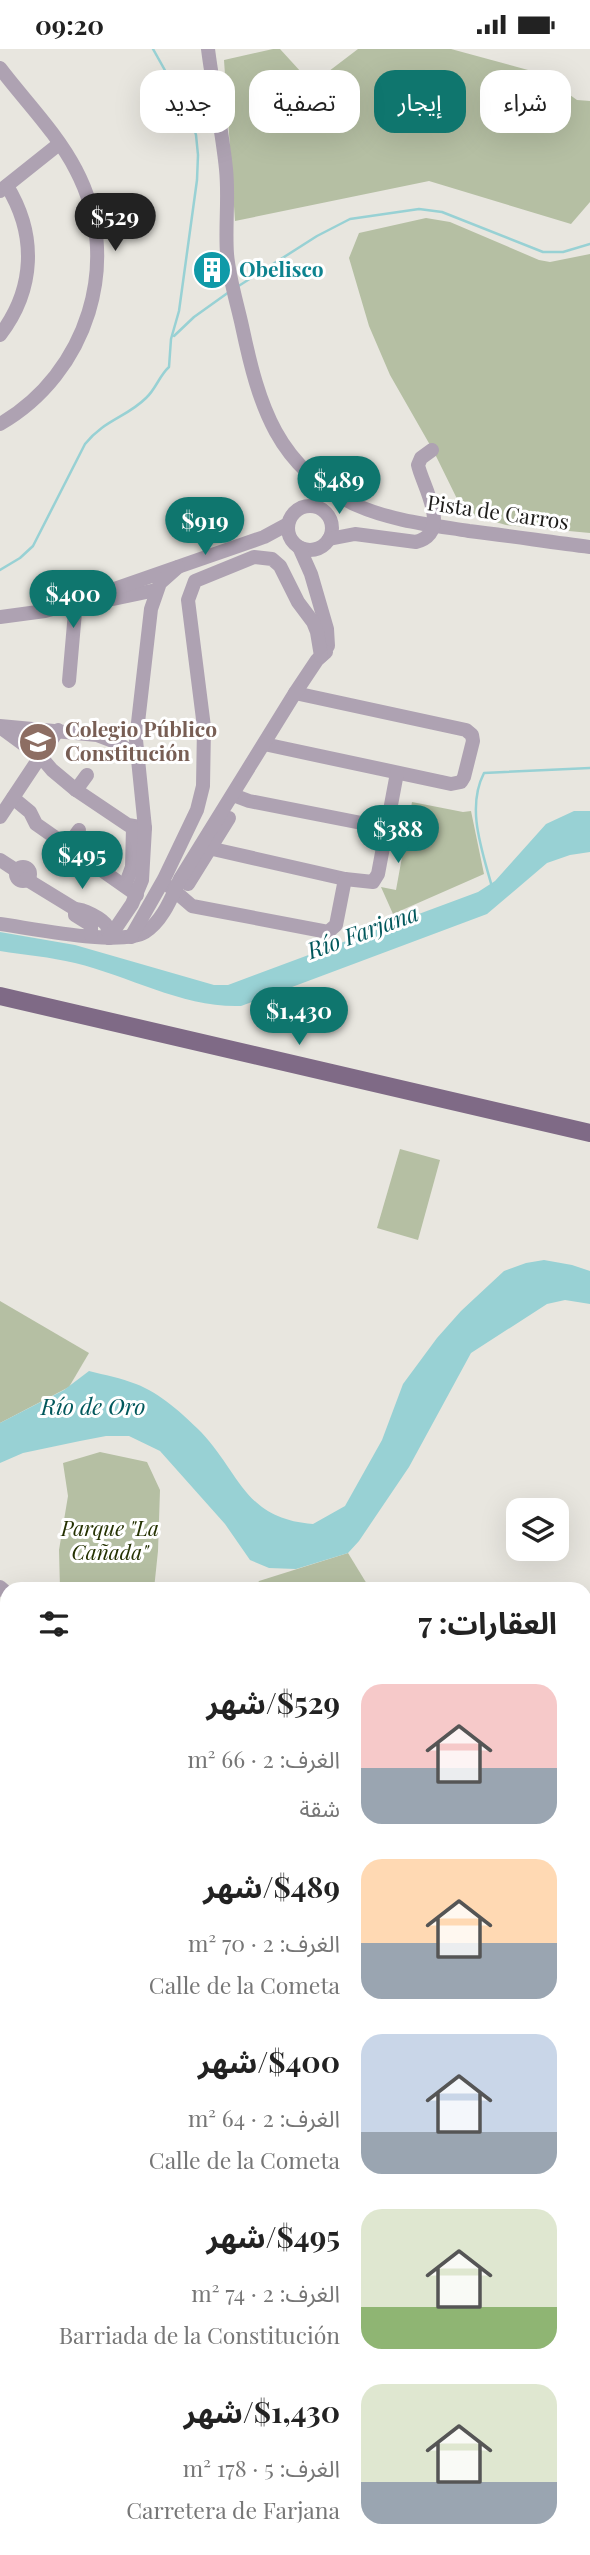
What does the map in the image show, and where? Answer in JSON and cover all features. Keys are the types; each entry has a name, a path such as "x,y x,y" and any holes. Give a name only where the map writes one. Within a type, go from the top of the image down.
{"main road":[{"path":"0,996 590,1133"}],"street":[{"name":"Pista de Carros","path":"208,49 226,172 227,253 232,282 251,367 262,402 281,443 299,466 335,494 356,505 433,525 590,547"},
{"path":"0,68 77,171 92,211 98,258 95,289 82,335 48,387 29,405 0,423"},
{"path":"0,335 18,308 29,262 22,214 3,189 59,144"},
{"path":"0,626 75,612 153,584 180,566 264,537 288,524 294,513 308,506 320,509 330,521 355,534 416,542 426,537 433,525 433,506 418,467 421,458 432,450"},
{"path":"311,574 331,530 330,521"},
{"path":"205,848 299,695 324,662 327,629 311,574 289,534 288,524"},
{"path":"264,537 305,549 355,534"},
{"path":"131,937 164,879 197,810 205,772 204,727 188,600 200,577 260,556 272,559 280,566 313,622 324,654"},
{"path":"0,617 58,607 153,584"},
{"path":"109,938 144,867 139,828 136,756 153,584"},
{"path":"69,681 75,612"},
{"path":"268,746 452,784 461,782 464,778 473,741 470,732 299,695"},
{"path":"0,726 58,730 108,739 136,756"},
{"path":"0,726 41,757 76,790 139,828"},
{"path":"5,805 58,730"},
{"path":"205,848 345,879 373,882 378,874 397,773"},
{"path":"76,790 87,775"},
{"path":"0,924 109,938 141,934 152,926 176,893 186,887 216,820 237,796"},
{"path":"237,796 387,828"},
{"path":"5,805 34,806 36,824 131,890"},
{"path":"197,810 216,820"},
{"path":"131,890 139,828"},
{"path":"67,847 79,830"},
{"path":"0,860 75,909 80,908 106,925 109,938"},
{"path":"144,867 164,879 192,906 321,932 331,931 336,925 345,879"},
{"path":"75,909 75,915 91,925 91,936"}],"green space":[{"path":"280,49 299,70 249,70 249,133 360,133 360,70 330,70 358,49 451,49 528,70 480,70 480,133 571,133 571,96 577,100 590,101 590,202 571,224 429,181 235,221 229,133 235,133 235,70 225,70 224,60"},
{"path":"426,218 450,222 539,260 550,262 590,254 590,533 506,525 464,513 434,452 390,375 369,326 349,258 359,233"},
{"path":"412,802 463,812 471,811 484,874 393,914 381,887 396,890"},
{"path":"400,1149 440,1160 418,1240 377,1228"},
{"path":"0,1301 89,1353 69,1387 0,1423"},
{"name":"Parque \"La Cañada\"","path":"100,1452 147,1462 160,1490 155,1582 60,1582 59,1550 68,1496 63,1463"},
{"path":"348,1553 366,1582 258,1582"}],"water":[{"name":"Río Farjana","path":"574,811 590,811 590,852 547,863 487,914 241,1006 199,1002 75,963 0,951 0,932 75,945 214,985 228,985 478,892 495,881 546,824"},
{"name":"Río de Oro","path":"544,1260 590,1271 590,1304 565,1300 547,1304 471,1353 409,1467 348,1553 296,1569 269,1568 250,1560 225,1524 160,1451 129,1436 106,1436 80,1441 23,1453 0,1463 0,1423 64,1390 89,1371 136,1384 162,1398 201,1432 258,1504 290,1520 313,1524 345,1506 382,1440 403,1384 437,1338 461,1311 504,1271"}],"waterway":[{"path":"0,570 33,546 85,444 100,429 146,398 169,367 171,339 179,311 197,180 198,155 190,115 153,49"},
{"path":"237,287 317,236 350,219 419,209 442,212 543,252 563,252 590,244"},
{"path":"174,336 194,317 229,292"},
{"path":"492,887 480,844 476,815 476,800 484,773 590,768"}],"place":[{"name":"Obelisco","path":"212,270"},
{"name":"Colegio Público Constitución","path":"38,742"}]}
